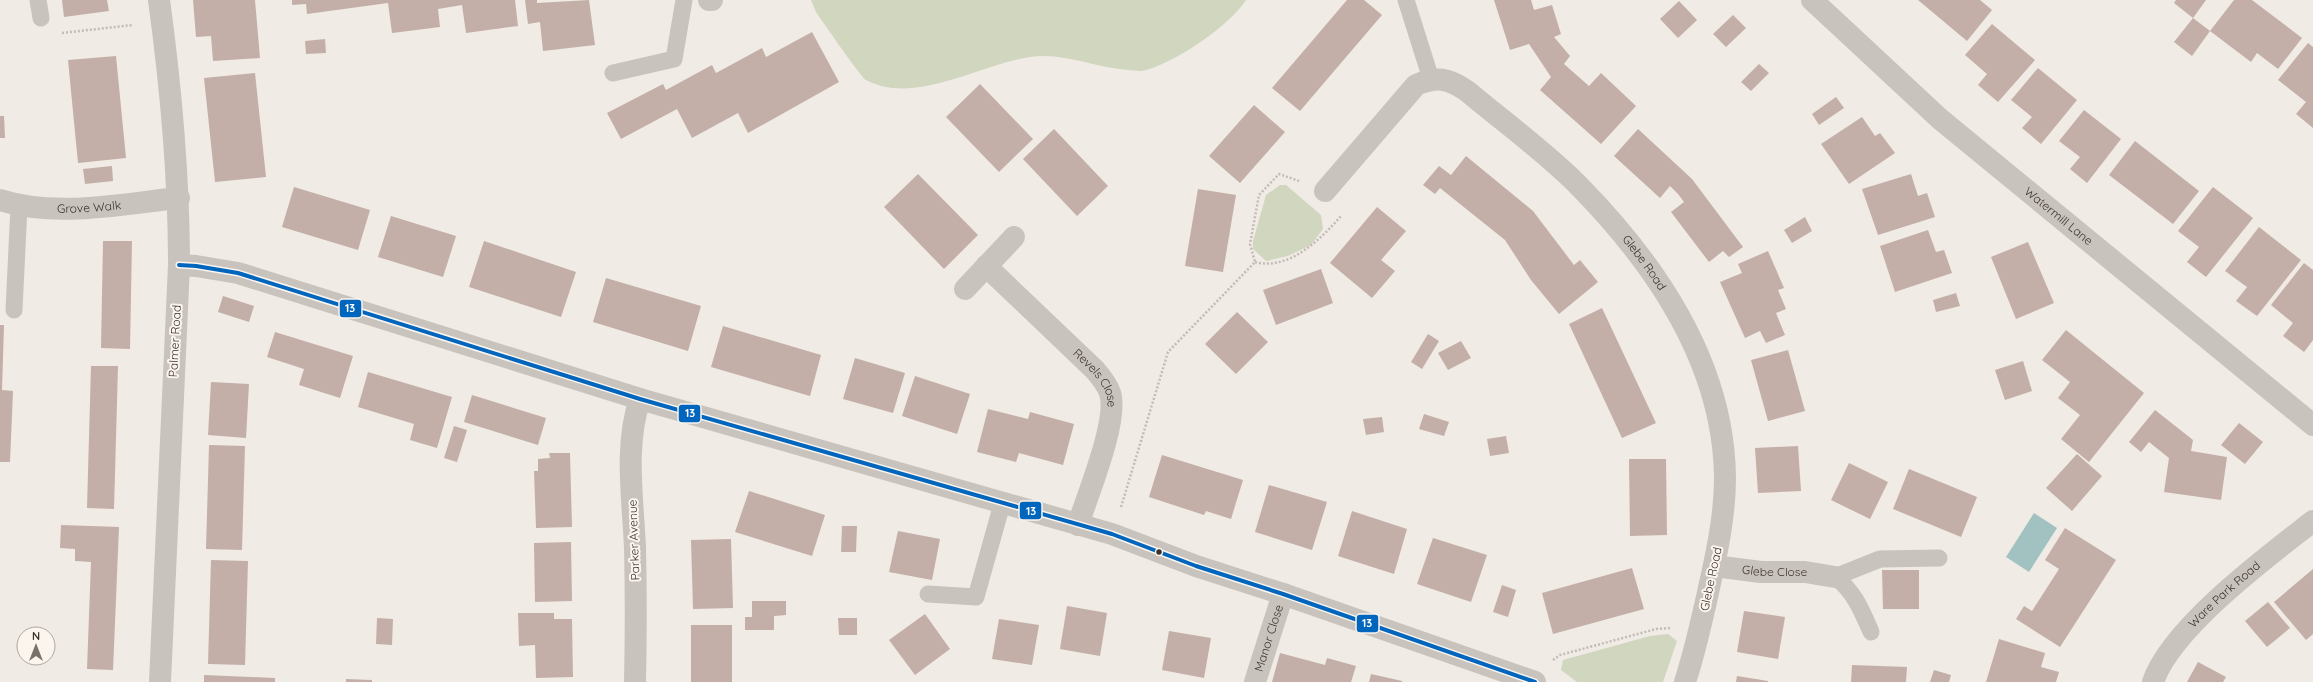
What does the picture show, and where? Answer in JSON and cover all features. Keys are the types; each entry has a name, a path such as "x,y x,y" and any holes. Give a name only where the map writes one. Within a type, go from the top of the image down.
{"street":[{"name":"Palmer Road","path":"159,0 171,100 179,198 179,265 160,682"},
{"name":"Watermill Lane","path":"1812,0 1940,119 2313,425"},
{"path":"1325,191 1416,85 1431,79"},
{"name":"Glebe Road","path":"1431,79 1456,83 1577,184 1642,257 1680,315 1697,351 1714,401 1722,438 1725,478 1724,512 1701,625 1685,682"},
{"name":"Grove Walk","path":"9,203 44,210 179,198"},
{"path":"964,289 1014,237"},
{"path":"179,265 196,266 238,273 640,399 1002,504 1112,534 1196,566 1283,594 1529,680"},
{"name":"Revels Close","path":"986,266 1095,370 1104,381 1110,394 1110,425 1078,525"},
{"name":"Parker Avenue","path":"635,682 636,586 631,448 634,417 640,399"},
{"name":"Ware Park Road","path":"2152,682 2157,670 2168,652 2217,600 2313,521"},
{"name":"Glebe Close","path":"1714,566 1762,572 1805,572 1835,577"},
{"name":"Manor Close","path":"1255,682 1283,594"}],"lane":[{"path":"38,0 41,18"},
{"path":"613,73 674,59 684,0"},
{"path":"1406,0 1431,79"},
{"path":"9,203 14,310"},
{"path":"928,594 976,597 1002,504"},
{"path":"1835,577 1880,559 1939,558"},
{"path":"1835,577 1843,583 1856,600 1871,632"}],"path":[{"path":"41,18 56,33 162,21"},
{"path":"1112,534 1168,352 1255,262 1250,244 1260,195 1279,174 1325,191"},
{"path":"1529,680 1560,655 1656,629 1701,625"}],"green space":[{"path":"811,0 1246,0 1227,21 1201,42 1172,59 1144,71 1116,69 1067,58 1043,56 1011,61 948,81 926,86 905,88 885,87 866,80 849,59 816,12"},
{"path":"1280,185 1286,185 1321,215 1323,229 1311,245 1288,256 1266,261 1253,249 1253,241 1266,195"},
{"path":"1668,634 1677,641 1663,682 1577,682 1561,670 1563,660 1650,636"}],"water":[{"path":"2034,513 2057,528 2029,572 2006,557"}],"building":[{"path":"62,0 107,0 109,11 64,17"},
{"path":"193,0 255,0 260,58 213,61 211,36 196,37"},
{"path":"292,0 515,0 518,26 466,33 462,5 438,9 440,27 392,33 388,3 307,14 306,4 292,5"},
{"path":"525,0 537,0 537,3 589,0 595,45 543,51 540,22 528,24"},
{"path":"1347,0 1364,0 1382,15 1300,111 1272,88"},
{"path":"1494,0 1531,0 1534,10 1552,5 1561,34 1554,37 1570,56 1564,64 1589,86 1601,73 1636,106 1601,144 1540,90 1551,77 1529,44 1510,50"},
{"path":"1918,0 1980,0 1992,10 1967,41"},
{"path":"2176,0 2206,0 2193,18 2174,3"},
{"path":"2234,0 2252,0 2302,38 2278,69 2257,53 2251,62 2210,31"},
{"path":"1679,1 1697,20 1678,38 1660,19"},
{"path":"1733,15 1746,28 1726,47 1713,34"},
{"path":"2193,18 2210,31 2192,56 2174,42"},
{"path":"1992,24 2035,60 1998,102 1978,85 1987,74 1965,55"},
{"path":"812,32 839,82 748,133 738,113 692,138 677,109 621,139 607,113 663,84 666,90 712,65 716,73 762,48 766,57"},
{"path":"325,39 326,53 306,54 305,41"},
{"path":"2308,43 2313,47 2313,128 2296,114 2306,102 2278,80"},
{"path":"116,56 126,158 78,163 68,60"},
{"path":"1759,64 1769,73 1751,91 1741,82"},
{"path":"2038,68 2077,100 2041,144 2022,128 2032,117 2011,100"},
{"path":"255,73 266,177 215,182 204,78"},
{"path":"980,84 1033,139 999,172 946,117"},
{"path":"1836,97 1844,108 1819,125 1812,114"},
{"path":"1254,105 1285,132 1240,183 1209,156"},
{"path":"2084,110 2121,139 2087,183 2070,169 2080,157 2059,141"},
{"path":"0,116 4,116 5,138 0,138"},
{"path":"1862,117 1875,136 1880,133 1895,153 1849,184 1821,144"},
{"path":"1054,129 1108,186 1077,216 1023,159"},
{"path":"1638,129 1692,179 1743,247 1729,257 1723,251 1709,262 1671,212 1684,202 1678,194 1670,186 1660,198 1614,156"},
{"path":"2135,141 2199,191 2173,224 2109,175"},
{"path":"1466,156 1533,211 1574,265 1580,260 1598,282 1559,314 1531,280 1505,240 1440,188 1435,194 1423,185 1439,166 1451,175"},
{"path":"112,166 113,181 85,184 83,169"},
{"path":"918,174 978,235 944,269 884,207"},
{"path":"1911,174 1918,196 1927,193 1935,217 1878,235 1862,189"},
{"path":"294,187 370,210 358,250 282,227"},
{"path":"2213,187 2253,218 2206,277 2187,262 2199,247 2178,231"},
{"path":"1198,189 1236,195 1223,272 1185,266"},
{"path":"1377,207 1406,231 1381,260 1395,271 1372,298 1330,263"},
{"path":"391,216 456,236 443,277 378,257"},
{"path":"1805,217 1812,231 1792,243 1784,230"},
{"path":"2259,227 2301,260 2257,316 2236,301 2247,287 2225,271"},
{"path":"1928,230 1936,252 1944,250 1952,273 1895,292 1880,246"},
{"path":"103,241 132,241 130,349 101,348"},
{"path":"484,241 576,272 561,317 469,287"},
{"path":"2028,242 2054,303 2016,319 1991,257"},
{"path":"1768,251 1784,288 1778,290 1786,309 1776,313 1785,335 1766,343 1760,331 1745,338 1720,282 1742,273 1738,264"},
{"path":"2304,263 2313,270 2313,340 2304,352 2283,336 2293,323 2271,305"},
{"path":"1321,269 1333,303 1276,325 1263,290"},
{"path":"606,278 701,306 688,351 593,322"},
{"path":"1956,293 1960,306 1936,312 1933,300"},
{"path":"223,296 254,306 249,322 218,312"},
{"path":"1602,308 1656,423 1622,438 1569,324"},
{"path":"1237,312 1268,342 1236,374 1205,344"},
{"path":"0,325 4,325 2,390 13,391 10,462 0,462"},
{"path":"723,326 821,355 810,396 711,367"},
{"path":"2066,330 2144,393 2089,462 2061,439 2080,415 2058,398 2070,382 2042,360"},
{"path":"275,332 353,356 340,398 299,385 304,369 267,357"},
{"path":"1428,334 1439,341 1422,369 1411,362"},
{"path":"1461,341 1471,358 1448,370 1438,353"},
{"path":"1788,350 1805,411 1768,421 1751,360"},
{"path":"855,358 905,373 893,413 843,399"},
{"path":"2023,361 2032,391 2005,400 1995,370"},
{"path":"91,366 118,366 114,509 87,508"},
{"path":"368,372 452,397 437,448 410,440 414,424 358,407"},
{"path":"915,376 970,394 957,434 902,416"},
{"path":"211,382 249,384 246,438 208,435"},
{"path":"472,395 546,418 538,445 464,422"},
{"path":"988,409 1028,419 1030,412 1074,424 1063,465 1019,453 1016,462 977,452"},
{"path":"2155,410 2193,440 2191,451 2227,457 2221,500 2164,492 2169,458 2149,442 2141,452 2129,442"},
{"path":"1424,414 1449,422 1444,436 1419,429"},
{"path":"1382,417 1384,432 1366,435 1363,419"},
{"path":"2239,423 2263,442 2245,464 2221,445"},
{"path":"454,426 467,430 457,462 444,458"},
{"path":"1506,436 1509,453 1490,456 1487,439"},
{"path":"209,445 245,446 242,550 206,549"},
{"path":"1798,446 1801,491 1758,493 1755,448"},
{"path":"549,453 570,453 572,527 536,528 534,471 538,471 538,459 550,458"},
{"path":"2077,454 2102,476 2072,511 2046,488"},
{"path":"1162,455 1243,480 1231,519 1206,511 1204,515 1149,497"},
{"path":"1629,459 1666,459 1667,535 1630,536"},
{"path":"1849,463 1888,482 1870,519 1831,500"},
{"path":"1909,469 1977,497 1961,537 1893,509"},
{"path":"1269,485 1327,502 1312,550 1255,532"},
{"path":"749,491 825,515 812,556 735,532"},
{"path":"1352,511 1407,529 1394,574 1338,556"},
{"path":"61,525 119,527 113,670 87,669 91,562 75,561 75,549 60,548"},
{"path":"842,526 857,526 856,552 841,552"},
{"path":"2065,528 2116,560 2060,647 2016,619 2024,606 2032,611 2059,569 2045,560"},
{"path":"898,531 940,539 932,580 889,572"},
{"path":"1433,538 1487,555 1471,602 1417,584"},
{"path":"731,539 733,608 693,609 691,540"},
{"path":"571,542 572,601 535,602 534,543"},
{"path":"211,560 248,561 245,665 208,664"},
{"path":"1632,568 1644,609 1553,634 1542,593"},
{"path":"2313,569 2313,634 2306,640 2274,602"},
{"path":"1882,570 1919,570 1919,609 1883,609"},
{"path":"1502,585 1516,590 1508,617 1493,612"},
{"path":"752,601 786,601 786,615 774,616 774,630 745,630 745,617 752,617"},
{"path":"2268,602 2290,628 2267,647 2245,621"},
{"path":"1067,606 1107,613 1100,656 1060,649"},
{"path":"1744,611 1785,617 1778,659 1737,652"},
{"path":"518,613 554,613 554,619 572,619 573,677 536,678 535,645 519,646"},
{"path":"925,614 950,649 915,675 889,640"},
{"path":"377,618 393,619 392,645 376,644"},
{"path":"838,618 857,618 857,635 839,635"},
{"path":"999,619 1039,625 1032,665 992,659"},
{"path":"691,625 732,625 732,682 691,682"},
{"path":"1169,631 1211,638 1204,678 1162,670"},
{"path":"1999,639 2045,653 2041,667 2059,672 2056,682 1986,682"},
{"path":"1280,653 1325,665 1327,658 1356,666 1351,682 1272,682"},
{"path":"2198,662 2226,677 2223,682 2187,682"},
{"path":"1852,665 1907,667 1906,682 1851,682"},
{"path":"1934,670 1951,675 1949,682 1930,682"},
{"path":"1371,674 1402,681 1402,682 1369,682"},
{"path":"204,675 275,678 275,682 204,682"},
{"path":"1737,676 1768,681 1768,682 1736,682"},
{"path":"346,679 372,680 372,682 346,682"}],"transit line":[{"name":"13","path":"179,265 196,266 238,273 640,399 1112,534 1196,566 1283,594 1535,682"}]}
